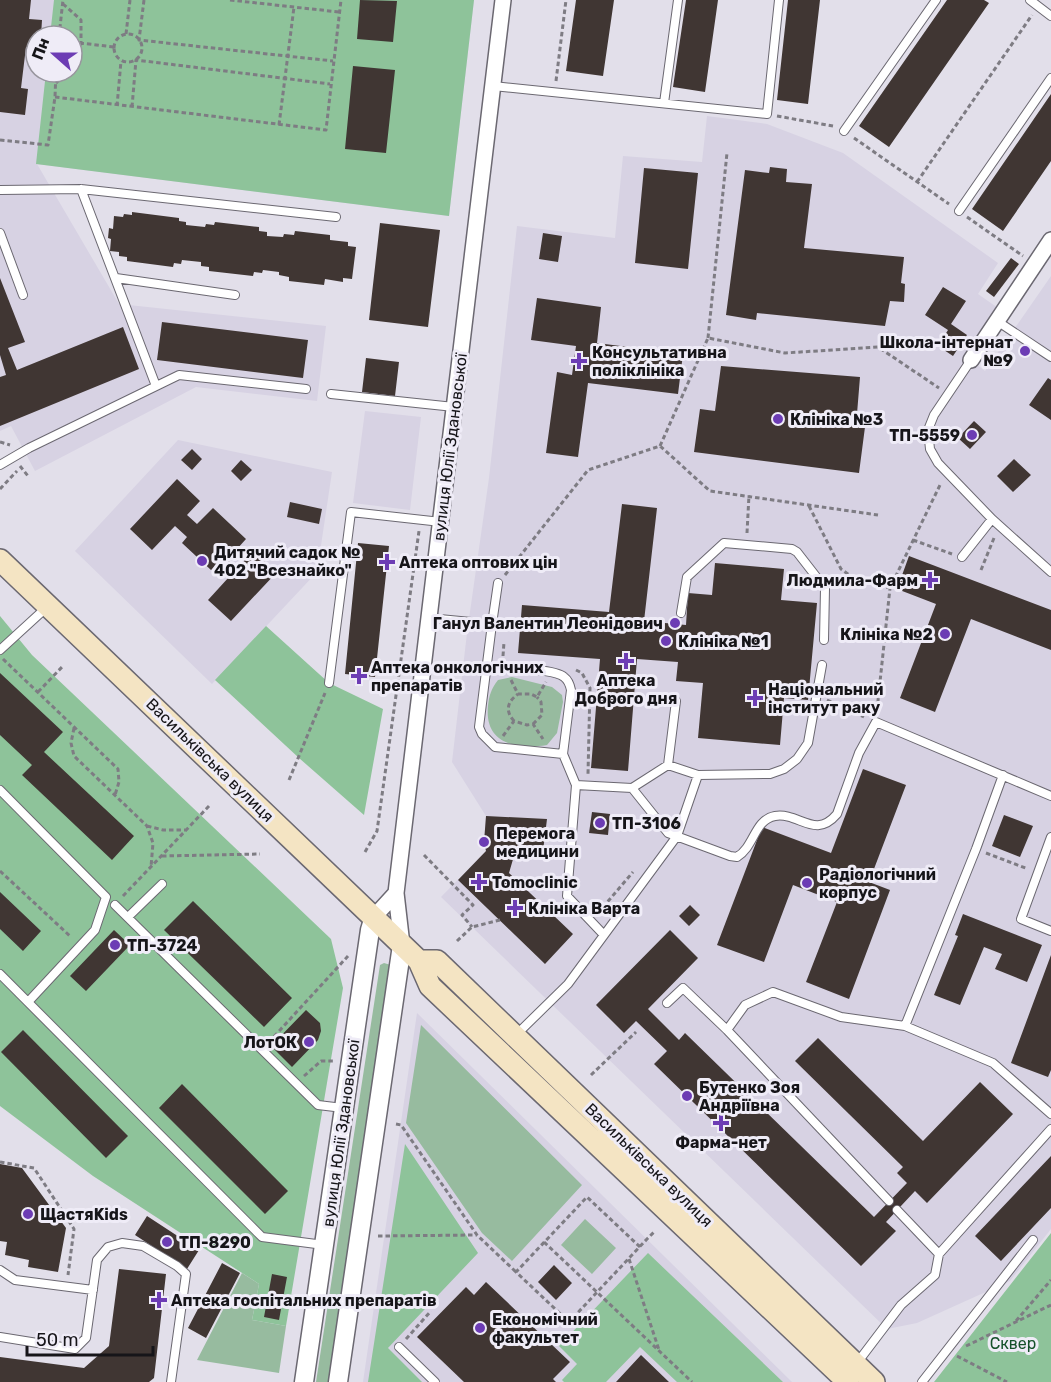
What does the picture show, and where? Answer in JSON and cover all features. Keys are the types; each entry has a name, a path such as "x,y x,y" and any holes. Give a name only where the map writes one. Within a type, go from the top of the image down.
{"main road":[{"name":"Васильківська вулиця","path":"0,560 419,961 430,986 852,1373 874,1382"},
{"name":"Васильківська вулиця","path":"419,961 437,961 852,1373"}],"street":[{"name":"вулиця Юлії Здановської","path":"338,1382 402,945 396,893 503,0"},
{"path":"971,360 1051,240"},
{"path":"374,917 396,893"},
{"name":"вулиця Юлії Здановської","path":"304,1382 370,930 374,917"}],"lane":[{"path":"664,103 678,0"},
{"path":"493,86 767,114 779,0"},
{"path":"844,131 936,0"},
{"path":"1030,0 1051,16"},
{"path":"959,211 1051,78"},
{"path":"0,189 81,189 336,217"},
{"path":"81,189 156,386"},
{"path":"0,234 23,295"},
{"path":"116,278 235,295"},
{"path":"997,321 1051,357"},
{"path":"971,360 934,415 928,430 930,449 938,463 992,519 1051,572"},
{"path":"0,465 29,448 179,375 306,389"},
{"path":"331,394 454,407"},
{"path":"329,683 351,512 441,522"},
{"path":"962,557 992,519"},
{"path":"681,614 687,577 724,543 792,549 825,588 824,640"},
{"path":"498,583 479,727 482,734 495,747 563,754"},
{"path":"0,650 49,606"},
{"path":"429,618 492,624"},
{"path":"668,765 698,775 770,774 784,769 797,759 808,743 822,665"},
{"path":"487,667 552,672 564,676 571,690 563,754 576,785 567,896 604,935"},
{"path":"576,785 633,788 668,765 676,701"},
{"path":"633,788 668,832 737,857 750,846 764,820 784,816 813,826 823,825 831,820 837,814 859,753 876,722 1051,795"},
{"path":"515,1036 568,984 677,836 698,775"},
{"path":"905,1026 1003,775"},
{"path":"0,790 106,897 95,930 28,1002"},
{"path":"1051,837 1021,919 1051,931"},
{"path":"128,917 162,884"},
{"path":"115,905 318,1105 344,1108"},
{"path":"0,974 262,1238 324,1245"},
{"path":"668,1003 683,988 727,1030 889,1201"},
{"path":"727,1030 745,1005 773,992 841,1017 905,1026 993,1063 1051,1114"},
{"path":"852,1373 901,1305 935,1275 939,1254 1051,1129"},
{"path":"897,1210 939,1254"},
{"path":"922,1382 1033,1240"},
{"path":"0,1337 75,1349 86,1338 97,1260 108,1247 122,1243 143,1246 186,1274 171,1382"},
{"path":"0,1270 15,1280 93,1290"},
{"path":"399,1347 435,1382"}],"path":[{"path":"126,34 130,0"},
{"path":"132,108 136,60 141,50 139,40 144,0"},
{"path":"230,0 339,12"},
{"path":"55,97 326,130 341,0"},
{"path":"555,92 566,0"},
{"path":"60,24 63,2"},
{"path":"63,2 81,20 81,24"},
{"path":"917,182 1038,6"},
{"path":"279,125 294,7"},
{"path":"330,84 136,60 122,61 115,55 114,47 117,38 126,34 133,35 139,40 333,61"},
{"path":"84,43 114,47"},
{"path":"117,106 122,61"},
{"path":"0,140 48,144 55,97 54,84"},
{"path":"782,116 837,127 1008,245"},
{"path":"498,583 588,470 660,446 708,338 727,153"},
{"path":"708,338 786,353 878,347 948,394"},
{"path":"660,446 710,491 878,515"},
{"path":"0,489 19,468"},
{"path":"876,722 890,588 947,472"},
{"path":"747,530 749,495"},
{"path":"809,504 841,569 852,577 890,588"},
{"path":"364,852 377,831 421,520"},
{"path":"981,570 994,537"},
{"path":"913,540 962,557"},
{"path":"0,656 118,769 119,782 115,795"},
{"path":"38,692 62,667"},
{"path":"505,668 518,694"},
{"path":"537,697 552,672"},
{"path":"289,780 329,683"},
{"path":"518,694 531,694 537,697 541,702 542,715 534,724 514,722 508,711 508,704 518,694"},
{"path":"836,703 852,712"},
{"path":"495,747 514,722"},
{"path":"534,724 551,753"},
{"path":"74,727 71,742 74,756 147,826 153,843 150,867"},
{"path":"115,905 209,806"},
{"path":"147,826 163,830 187,830"},
{"path":"976,849 1038,873"},
{"path":"162,856 260,855"},
{"path":"424,855 473,905 462,915 472,927"},
{"path":"591,921 637,868"},
{"path":"0,871 81,946"},
{"path":"457,941 472,927 500,920"},
{"path":"262,1050 349,955"},
{"path":"591,1075 636,1032"},
{"path":"296,1084 321,1061 339,1061"},
{"path":"396,1124 401,1125 477,1236 569,1322 655,1231"},
{"path":"0,1162 34,1168 74,1229 66,1286"},
{"path":"516,1272 587,1197 640,1247"},
{"path":"378,1236 477,1236"},
{"path":"544,1242 692,1382"},
{"path":"629,1258 660,1352"},
{"path":"1015,1323 1051,1280"},
{"path":"961,1348 1051,1305"},
{"path":"399,1347 431,1311"},
{"path":"951,1353 1007,1382"}],"shaded area":[{"path":"0,0 474,0 449,216 37,164 119,304 326,326 317,401 196,387 35,471 11,426 0,431"},
{"name":"Національний інститут раку","path":"707,116 767,124 843,153 998,263 978,294 998,308 971,360 985,371 1051,276 1051,1229 1010,1281 917,1323 887,1329 441,897 486,851 484,842 486,816 452,762 489,478 517,226 615,238 623,156 702,162"},
{"path":"365,411 421,417 410,510 353,503"},
{"name":"Дитячий садок № 402 \"Всезнайко\"","path":"178,440 332,472 317,572 212,684 75,551"},
{"path":"417,1013 792,1382 363,1382"}],"green space":[{"path":"54,0 474,0 449,216 36,164 45,84 84,84 84,24 51,24"},
{"path":"0,616 32,655 331,939 343,988 286,1326 252,1320 259,1284 93,1176 0,1106"},
{"path":"266,626 329,683 383,709 364,815 215,680"},
{"path":"512,677 552,687 562,695 563,702 557,733 547,745 514,745 505,742 491,729 488,706 491,693 498,680"},
{"path":"384,963 394,966 331,1382 316,1382 380,965"},
{"path":"421,1025 582,1185 512,1261 482,1233 406,1123"},
{"path":"405,1144 478,1253 388,1348 422,1382 368,1382"},
{"path":"585,1219 616,1248 592,1274 561,1245"},
{"name":"Сквер","path":"1051,1233 1051,1382 934,1382"},
{"path":"648,1253 783,1382 677,1382 640,1347 606,1382 564,1382 562,1380 577,1364 559,1346"},
{"path":"242,1273 259,1284 252,1320 286,1326 279,1373 197,1360"}],"building":[{"path":"0,0 31,0 29,19 42,20 42,24 24,24 24,63 21,88 28,89 25,115 0,112"},
{"path":"360,0 397,1 393,42 357,39"},
{"path":"576,0 614,0 603,76 566,71"},
{"path":"686,0 718,0 705,92 673,87"},
{"path":"788,0 820,0 808,104 777,100"},
{"path":"947,0 984,0 989,3 889,147 859,126"},
{"path":"353,66 395,70 386,153 345,149"},
{"path":"1051,94 1051,161 1003,231 972,209"},
{"path":"770,167 787,169 786,182 812,184 804,248 904,257 901,283 905,284 904,302 890,301 885,326 757,313 756,320 726,315 745,170 769,173"},
{"path":"644,168 698,173 688,269 635,263"},
{"path":"132,212 179,218 179,221 186,222 186,225 205,227 206,224 214,225 215,222 259,227 259,231 267,232 267,236 283,237 284,234 294,235 295,231 330,235 330,240 348,242 348,246 356,247 352,279 343,278 343,282 325,279 324,285 289,281 289,277 279,275 279,272 263,270 262,273 254,272 253,276 209,271 209,267 201,266 201,262 182,260 181,264 174,263 173,267 127,261 127,257 119,256 119,252 110,251 109,228 113,229 114,216 132,215"},
{"path":"380,223 440,230 428,327 369,320"},
{"path":"543,233 562,236 558,262 539,259"},
{"path":"1011,258 1019,264 994,297 986,291"},
{"path":"0,278 25,342 8,348 17,370 123,327 139,369 0,426 0,377 6,375 0,355"},
{"path":"943,287 966,301 951,324 967,335 953,356 938,346 948,330 925,315"},
{"name":"Консультативна поліклініка","path":"537,298 601,307 597,343 683,354 678,394 588,383 578,457 546,453 557,372 572,375 576,346 531,340"},
{"path":"162,322 308,340 303,378 157,360"},
{"path":"366,358 399,362 395,396 362,392"},
{"name":"Клініка №3","path":"721,366 860,377 856,426 865,427 859,473 694,452 700,409 715,411"},
{"path":"1048,378 1051,380 1051,420 1029,405"},
{"name":"ТП-5559","path":"974,421 986,432 970,449 958,438"},
{"path":"192,449 202,459 192,470 181,460"},
{"path":"1014,459 1031,475 1013,492 997,476"},
{"path":"241,460 252,470 241,481 231,471"},
{"path":"177,479 200,501 187,515 197,524 213,508 246,539 228,559 238,568 253,551 277,572 231,621 208,600 229,577 216,565 211,570 182,543 187,537 175,526 152,550 130,529"},
{"path":"290,502 322,509 319,524 287,517"},
{"name":"Клініка №1","path":"622,504 657,508 644,621 686,625 688,593 712,595 715,563 784,569 781,600 817,603 808,700 784,698 780,745 698,738 703,683 676,681 678,662 637,659 628,771 591,768 600,659 518,653 522,605 609,612"},
{"path":"358,543 389,546 375,677 345,674"},
{"name":"Клініка №2","path":"909,556 1051,610 1051,650 971,619 935,712 900,698 936,604 897,589"},
{"path":"0,673 63,732 44,752 134,836 112,860 22,775 32,765 0,735"},
{"name":"Радіологічний корпус","path":"863,769 906,785 869,882 890,890 849,999 806,982 837,902 793,885 764,962 717,945 762,827 831,853"},
{"name":"ТП-3106","path":"592,812 610,814 608,835 589,833"},
{"path":"1004,815 1033,826 1020,857 992,846"},
{"path":"486,816 547,819 543,851 516,849 509,873 573,934 545,964 458,880 486,851 484,842"},
{"path":"0,892 41,931 23,951 0,929"},
{"path":"193,901 292,998 264,1027 164,930"},
{"path":"690,905 700,915 689,926 679,916"},
{"path":"963,914 1042,945 1027,982 995,969 1002,954 984,947 960,1005 934,995 958,936 955,935"},
{"path":"114,930 130,945 86,991 70,976"},
{"path":"670,930 698,958 648,1009 679,1040 685,1033 874,1217 907,1183 897,1173 903,1167 795,1061 818,1038 923,1141 980,1082 1013,1114 927,1203 915,1191 886,1222 896,1231 861,1266 654,1064 667,1051 636,1021 624,1033 596,1005"},
{"path":"1051,955 1051,1070 1048,1077 1011,1063"},
{"path":"306,1010 320,1023 321,1031 318,1040 292,1067 271,1046"},
{"path":"23,1030 128,1136 106,1158 1,1052"},
{"path":"182,1084 288,1191 265,1214 159,1108"},
{"path":"1051,1156 1051,1208 1001,1261 975,1236"},
{"name":"ЩастяKids","path":"0,1164 22,1168 66,1228 58,1272 28,1267 29,1260 5,1255 7,1242 0,1241"},
{"name":"ТП-8290","path":"147,1216 199,1250 187,1269 135,1235"},
{"path":"222,1263 240,1273 206,1338 188,1328"},
{"path":"554,1265 572,1283 556,1300 538,1282"},
{"path":"119,1269 166,1274 154,1378 149,1382 0,1382 0,1357 84,1368 109,1346"},
{"path":"272,1274 287,1277 279,1320 264,1317"},
{"name":"Економічний факультет","path":"486,1282 570,1362 553,1379 556,1382 464,1382 417,1337 466,1287 474,1295"},
{"path":"641,1355 669,1382 616,1382"}],"place":[{"name":"Школа-інтернат №9","path":"1025,351"},
{"name":"Консультативна поліклініка","path":"579,361"},
{"name":"Клініка №3","path":"778,419"},
{"name":"ТП-5559","path":"972,435"},
{"name":"Дитячий садок № 402 \"Всезнайко\"","path":"202,561"},
{"name":"Аптека оптових цін","path":"387,562"},
{"name":"Людмила-Фарм","path":"930,580"},
{"name":"Ганул Валентин Леонідович","path":"675,623"},
{"name":"Клініка №2","path":"945,634"},
{"name":"Клініка №1","path":"666,641"},
{"name":"Аптека Доброго дня","path":"626,661"},
{"name":"Аптека онкологічних препаратів","path":"359,676"},
{"name":"Національний інститут раку","path":"755,698"},
{"name":"ТП-3106","path":"600,823"},
{"name":"Перемога медицини","path":"484,842"},
{"name":"Tomoclinic","path":"479,882"},
{"name":"Радіологічний корпус","path":"807,883"},
{"name":"Клініка Варта","path":"515,908"},
{"name":"ТП-3724","path":"115,945"},
{"name":"ЛотОК","path":"309,1042"},
{"name":"Бутенко Зоя Андріївна","path":"687,1096"},
{"name":"Фарма-нет","path":"721,1123"},
{"name":"ЩастяKids","path":"28,1214"},
{"name":"ТП-8290","path":"167,1242"},
{"name":"Аптека госпітальних препаратів","path":"159,1300"},
{"name":"Економічний факультет","path":"480,1328"}]}
